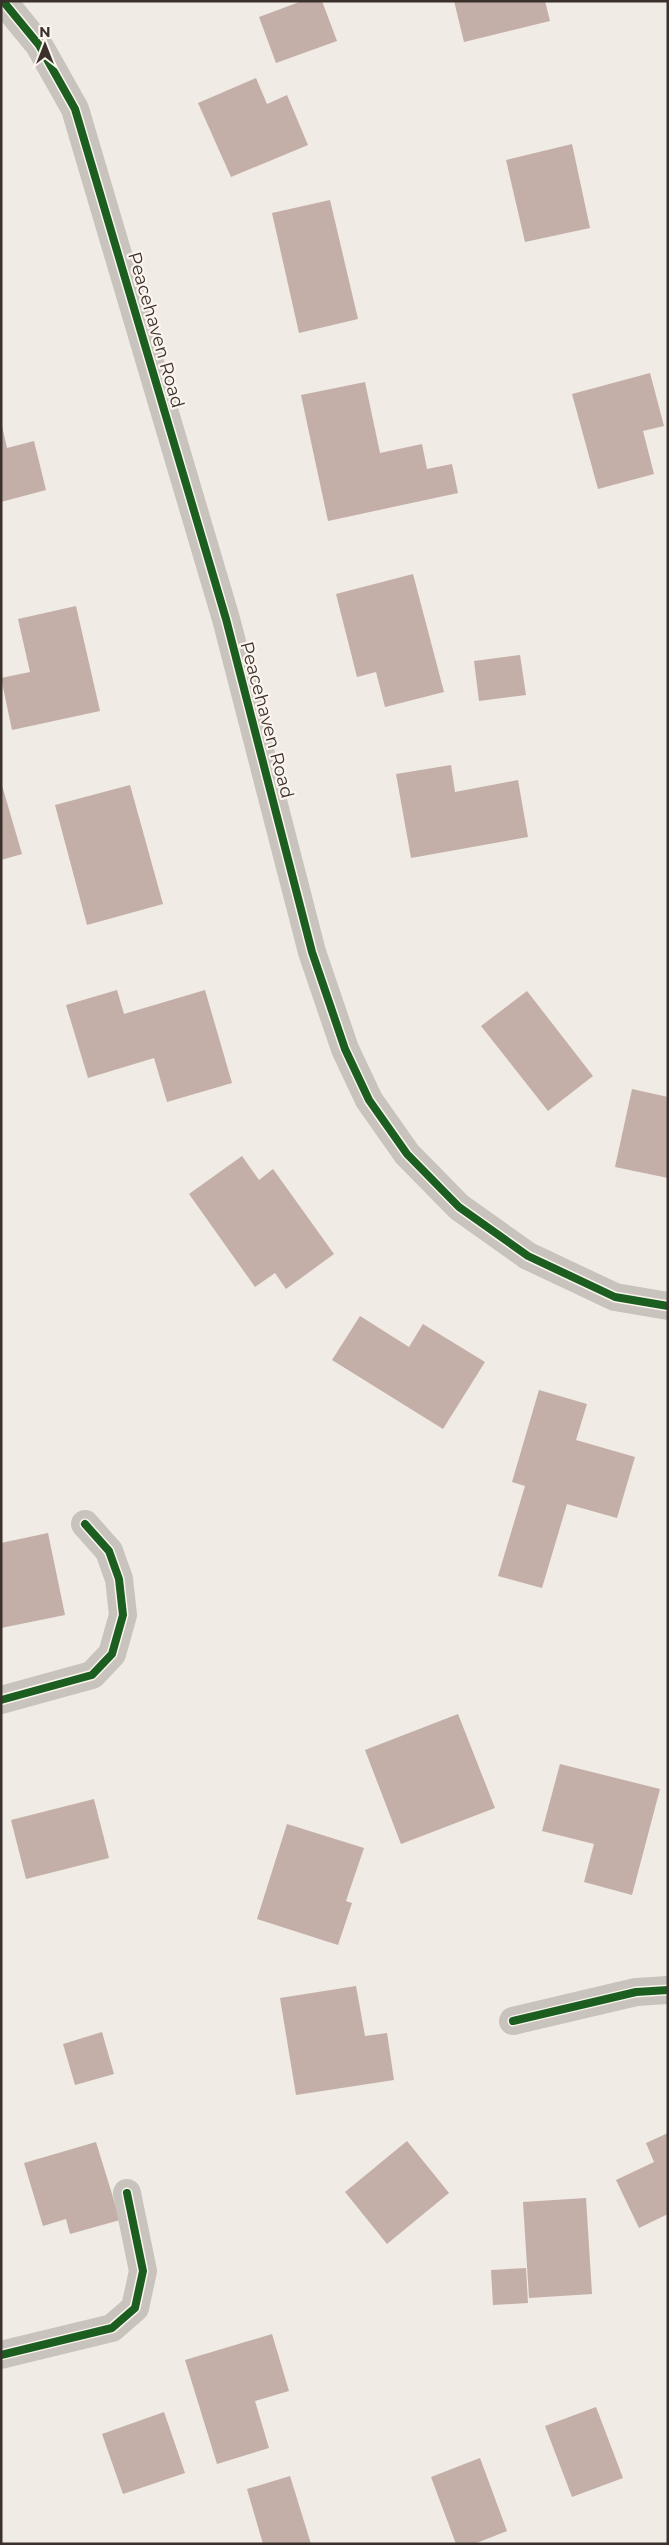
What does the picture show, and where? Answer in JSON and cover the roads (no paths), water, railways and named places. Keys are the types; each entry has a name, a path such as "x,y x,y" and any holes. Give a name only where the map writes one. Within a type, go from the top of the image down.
{"street":[{"name":"Peacehaven Road","path":"3,1 39,45 75,109 226,619 312,952 344,1049 369,1100 407,1154 459,1207 528,1256 615,1297 668,1306"},
{"path":"1,1700 92,1675 112,1654 123,1615 119,1579 109,1551 85,1524"},
{"path":"513,2021 636,1992 668,1990"},
{"path":"1,2355 112,2328 135,2308 143,2271 127,2193"}]}
